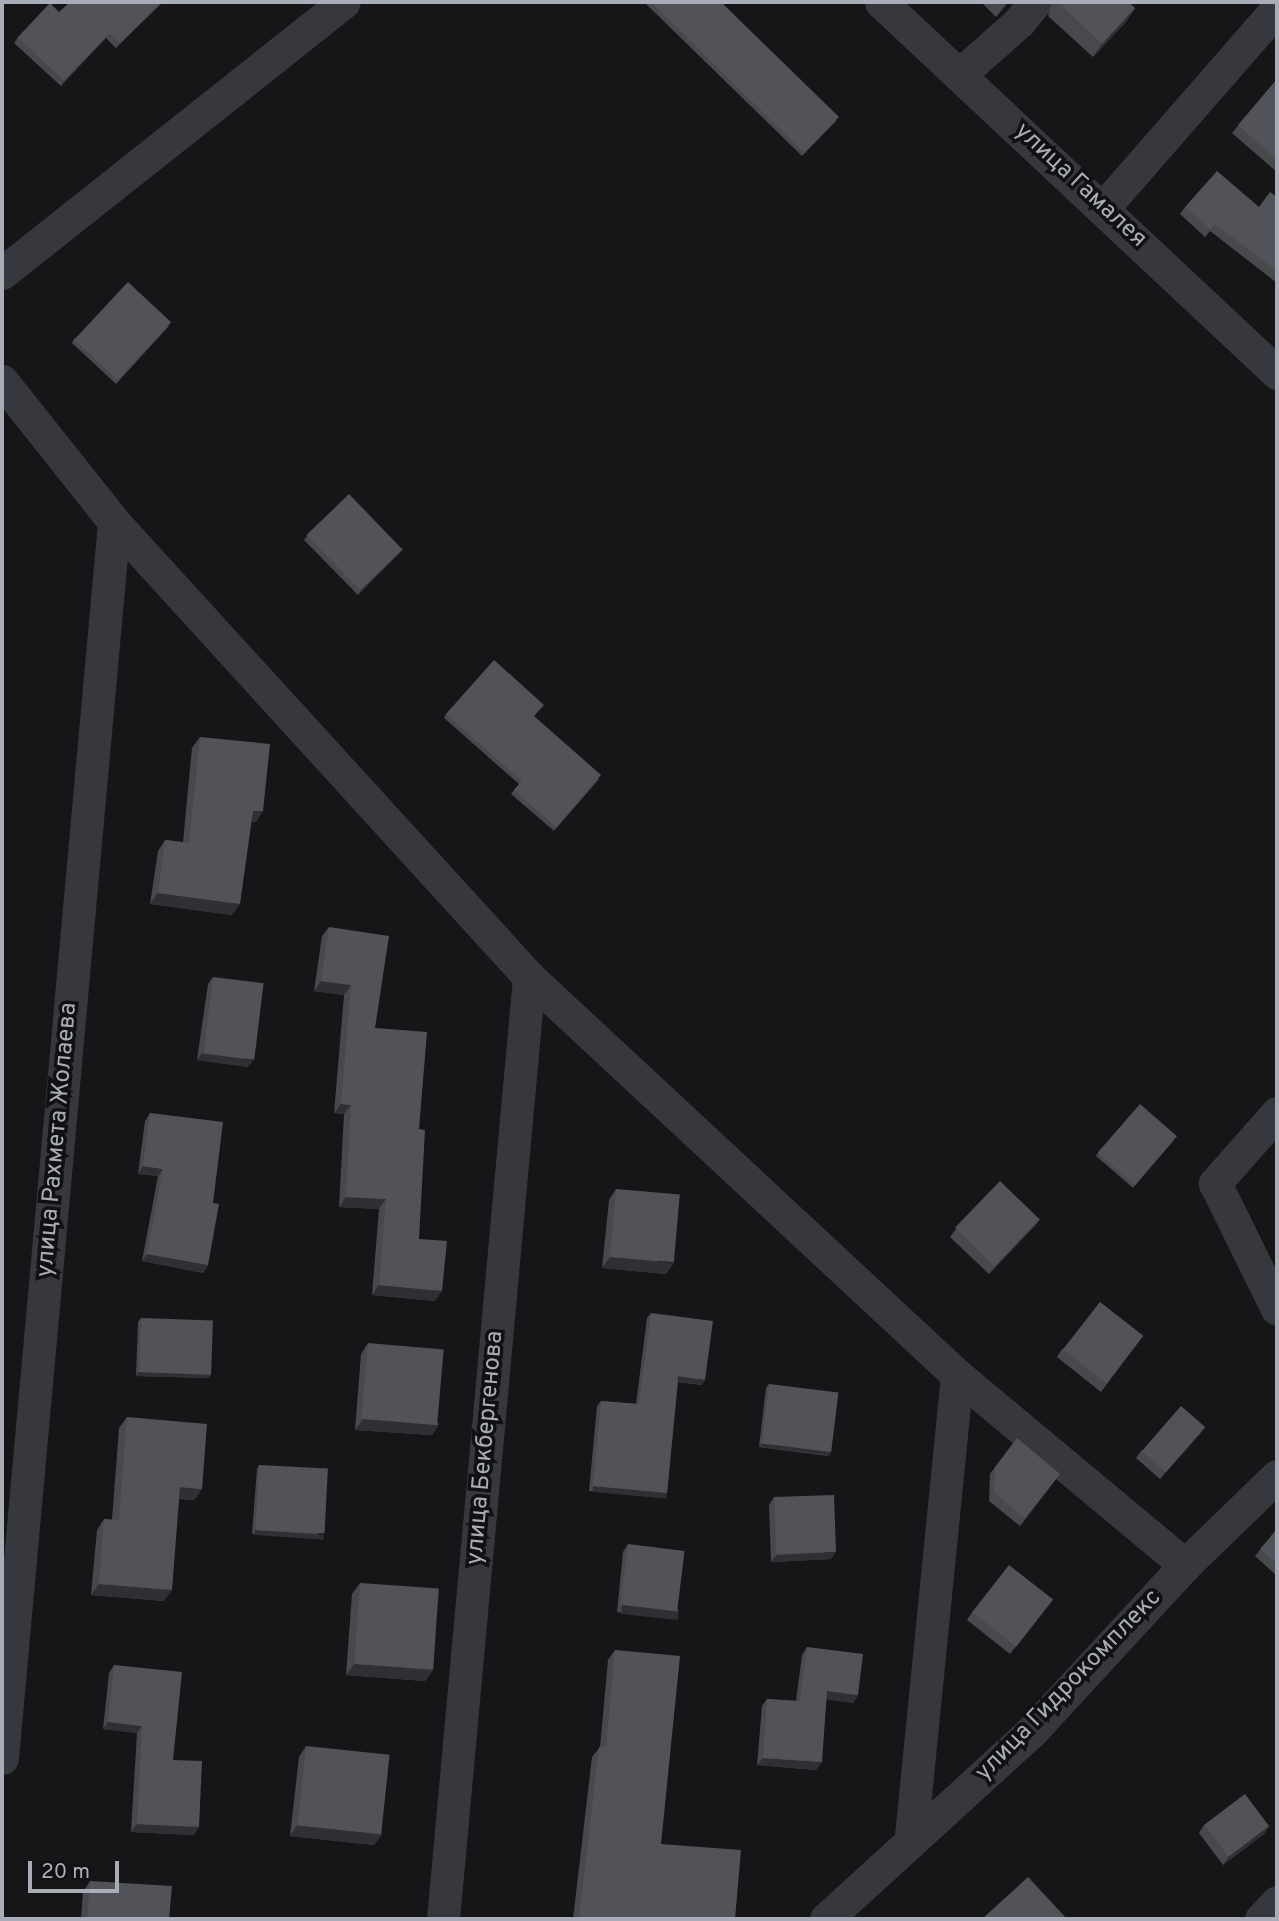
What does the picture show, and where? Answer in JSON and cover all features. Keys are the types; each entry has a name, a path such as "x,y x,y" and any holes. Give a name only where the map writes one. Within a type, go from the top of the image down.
{"street":[{"path":"2,273 344,2"},
{"name":"улица Гамалея","path":"881,2 1104,206 1277,373"},
{"path":"959,75 1019,22 1035,2"},
{"path":"1104,206 1277,9"},
{"path":"2,381 114,522 529,977 957,1375 1185,1565"},
{"name":"улица Рахмета Жолаева","path":"2,1758 114,522"},
{"name":"улица Бекбергенова","path":"443,1919 529,977"},
{"path":"1277,1113 1215,1183 1277,1309"},
{"path":"910,1842 957,1375"},
{"name":"улица Гидрокомплекс","path":"826,1919 1031,1732 1185,1565 1277,1476"},
{"path":"1261,1919 1277,1902"}],"building":[{"path":"70,2 162,2 120,43 110,33 64,81 18,37 50,3 59,12"},
{"path":"651,2 721,2 839,117 804,153"},
{"path":"1058,2 1128,2 1135,8 1102,44"},
{"path":"1277,79 1277,160 1238,125"},
{"path":"1217,171 1259,207 1270,192 1277,197 1277,271 1215,224 1210,229 1185,207"},
{"path":"128,282 171,322 117,380 74,340"},
{"path":"349,494 402,549 360,590 307,535"},
{"path":"494,660 544,705 534,716 601,775 556,827 514,790 522,781 446,714"},
{"path":"200,737 270,744 263,811 253,811 240,904 158,893 165,840 189,843"},
{"path":"329,927 389,936 375,1028 427,1032 419,1129 425,1130 419,1239 447,1241 442,1291 379,1285 386,1199 346,1197 351,1105 341,1104 351,985 321,981"},
{"path":"213,977 264,983 254,1060 204,1053"},
{"path":"1140,1104 1177,1136 1134,1185 1097,1153"},
{"path":"150,1113 223,1122 213,1203 219,1204 208,1265 147,1254 163,1169 143,1166"},
{"path":"1000,1181 1040,1219 994,1266 955,1228"},
{"path":"616,1189 680,1195 674,1262 610,1257"},
{"path":"1100,1302 1143,1336 1106,1383 1063,1349"},
{"path":"651,1313 713,1321 705,1380 678,1376 667,1493 593,1486 601,1401 639,1404"},
{"path":"141,1318 213,1321 211,1374 139,1372"},
{"path":"368,1343 444,1350 437,1425 361,1419"},
{"path":"769,1384 838,1393 831,1452 762,1444"},
{"path":"1181,1406 1205,1427 1166,1472 1142,1451"},
{"path":"127,1417 207,1424 202,1489 180,1487 172,1590 99,1584 104,1519 119,1520"},
{"path":"1017,1438 1060,1474 1025,1518 994,1493 995,1467"},
{"path":"259,1465 328,1469 325,1534 256,1530"},
{"path":"834,1495 836,1552 776,1554 774,1497"},
{"path":"1277,1529 1277,1564 1260,1549"},
{"path":"628,1544 685,1551 677,1611 621,1605"},
{"path":"1009,1565 1053,1599 1016,1647 972,1612"},
{"path":"360,1583 439,1589 433,1669 354,1664"},
{"path":"807,1647 863,1654 858,1695 827,1691 822,1762 763,1758 767,1699 800,1701"},
{"path":"615,1650 680,1656 661,1844 741,1850 735,1919 579,1919 599,1747 606,1747"},
{"path":"114,1665 182,1672 173,1760 202,1761 199,1827 137,1824 142,1726 108,1722"},
{"path":"306,1746 390,1755 381,1834 298,1826"},
{"path":"1245,1794 1269,1826 1228,1857 1204,1825"},
{"path":"1028,1877 1067,1919 982,1919"},
{"path":"90,1881 172,1886 169,1919 87,1919"}]}
